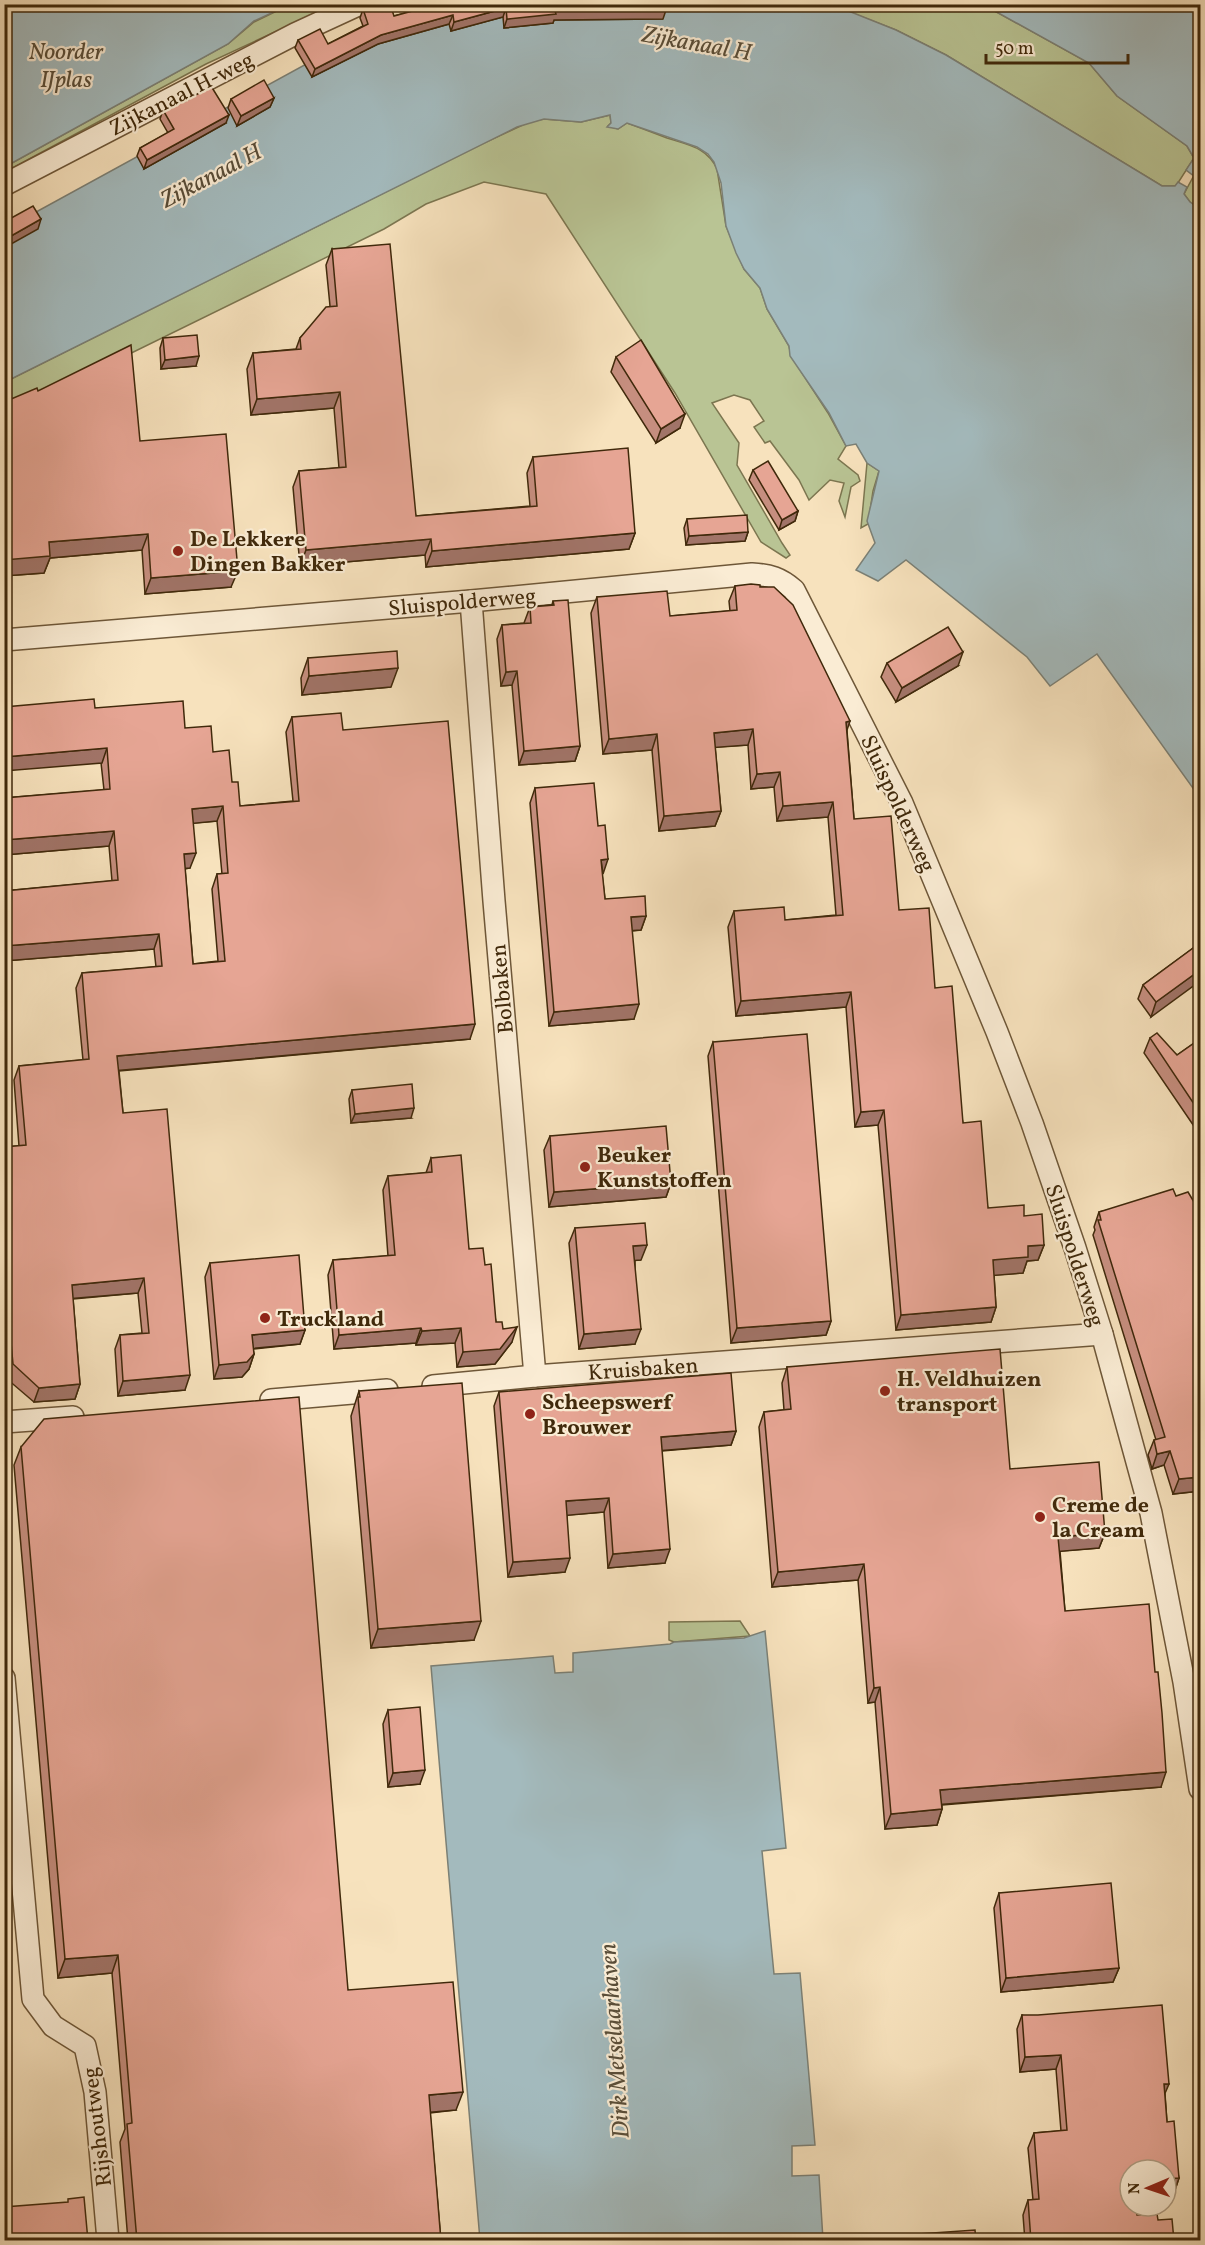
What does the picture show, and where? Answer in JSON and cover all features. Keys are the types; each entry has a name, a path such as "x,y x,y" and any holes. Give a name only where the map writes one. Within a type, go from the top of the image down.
{"street":[{"name":"Zijkanaal H-weg","path":"4,185 295,34 360,4"},
{"name":"Sluispolderweg","path":"4,640 471,601 752,574 771,575 783,580 794,590 902,803 1032,1123 1075,1248 1102,1334 1151,1513 1184,1682 1200,1789"},
{"name":"Bolbaken","path":"471,601 534,1376"},
{"name":"Kruisbaken","path":"250,1402 534,1376 1102,1334"},
{"path":"4,1422 94,1416"},
{"name":"Rijshoutweg","path":"4,1678 33,1998 53,2026 85,2046 95,2092 108,2241"}],"green space":[{"path":"289,5 333,5 206,64 5,172 5,163 12,163 228,44 254,22"},
{"path":"831,5 984,5 1089,63 1117,96 1187,146 1194,158 1176,186 1162,186 946,55 896,30"},
{"path":"610,115 611,123 608,126 618,129 627,123 696,148 713,162 717,169 726,226 744,269 760,288 767,309 789,346 791,356 828,413 846,446 838,459 858,475 860,481 851,487 845,517 839,501 844,483 830,480 809,500 799,480 770,441 765,443 754,427 764,421 750,400 734,395 712,403 739,443 737,465 790,555 786,558 761,542 675,393 546,194 484,182 426,204 384,229 5,415 5,382 484,143 529,122 544,119 581,122"},
{"path":"1200,164 1200,209 1184,194"},
{"path":"867,463 879,471 873,491 868,524 861,528"},
{"path":"740,1621 750,1636 674,1642 669,1640 669,1622"}],"water":[{"name":"Zijkanaal H","path":"831,4 896,30 946,55 1162,186 1175,186 1178,182 1187,187 1184,194 1200,209 1200,798 1097,654 1050,686 1027,657 906,560 878,581 856,570 875,543 867,521 879,471 867,463 856,444 846,446 829,413 790,356 789,346 767,309 760,288 744,269 736,253 726,226 721,183 714,162 708,154 697,147 627,123 618,129 607,127 611,123 610,115 581,122 544,119 517,127 5,382 5,229 363,33 455,5"},
{"name":"Noorder IJplas","path":"4,5 289,5 254,21 228,44 12,163 5,163"},
{"path":"984,5 1200,5 1200,164 1194,176 1186,170 1194,158 1187,146 1117,96 1089,63"},
{"name":"Dirk Metselaarhaven","path":"765,1631 786,1848 762,1851 774,1974 800,1973 815,2145 792,2146 792,2176 819,2175 823,2240 480,2240 431,1666 553,1656 555,1673 573,1672 573,1653 674,1642 744,1638"}],"building":[{"path":"370,4 390,4 394,16 438,4 666,4 666,10 555,11 556,14 507,19 506,8 454,22 453,15 381,35 315,69 298,40 320,29 328,44 368,24 363,9"},
{"path":"264,80 274,98 241,116 231,99"},
{"path":"211,86 229,115 147,160 140,148 174,129 163,110 182,100 184,102"},
{"path":"33,206 41,219 4,240 4,222"},
{"path":"390,244 416,516 537,506 533,457 628,448 635,533 432,551 431,539 306,550 299,471 346,467 340,392 257,399 253,353 301,349 300,338 326,307 337,306 332,249"},
{"path":"197,335 199,356 165,360 163,338"},
{"path":"641,340 685,414 661,429 616,357"},
{"path":"131,345 140,441 226,434 238,571 151,578 148,534 49,542 50,556 4,560 4,402 37,388 38,391"},
{"path":"768,461 798,511 782,520 753,470"},
{"path":"747,515 748,532 689,536 687,519"},
{"path":"760,585 760,587 774,587 793,605 850,721 846,722 854,819 891,816 899,910 929,908 935,988 952,986 963,1123 981,1121 988,1208 1024,1205 1024,1216 1042,1214 1044,1245 1028,1246 1028,1257 993,1260 996,1307 901,1315 884,1110 861,1112 851,992 741,1001 734,911 784,907 785,920 843,915 833,802 783,806 780,772 757,774 753,729 714,733 721,811 664,816 657,734 609,739 597,597 667,591 670,616 737,610 735,586"},
{"path":"568,600 580,746 524,751 517,671 506,672 502,625 531,623 530,607 554,605 553,601"},
{"path":"948,627 963,652 902,688 887,663"},
{"path":"397,651 398,668 309,676 308,658"},
{"path":"94,699 95,708 183,701 185,728 211,726 213,752 229,750 232,782 238,782 240,806 299,801 292,717 341,713 343,730 448,721 475,1024 117,1056 123,1113 167,1109 190,1375 123,1381 120,1335 149,1333 144,1278 72,1285 80,1384 39,1388 13,1364 4,1267 4,1147 26,1145 19,1066 89,1059 82,973 162,966 159,934 4,946 4,891 118,880 114,831 4,840 4,798 110,789 107,748 4,757 4,707","holes":["223,806 228,873 217,874 225,961 193,964 184,854 196,853 192,809"]},
{"path":"594,783 598,826 605,825 608,859 601,860 605,899 645,896 646,916 631,917 639,1004 554,1012 535,788"},
{"path":"1200,943 1200,970 1156,1002 1143,985"},
{"path":"1157,1033 1177,1055 1200,1039 1200,1113 1150,1038"},
{"path":"807,1034 831,1321 737,1328 713,1042"},
{"path":"412,1084 414,1108 355,1114 352,1090"},
{"path":"666,1126 671,1183 554,1192 550,1136"},
{"path":"461,1155 469,1249 483,1248 485,1265 491,1264 496,1322 502,1322 503,1329 517,1327 500,1349 463,1352 461,1328 422,1331 421,1328 339,1335 333,1260 395,1255 388,1176 432,1172 431,1158"},
{"path":"1173,1189 1176,1196 1188,1192 1200,1212 1200,1477 1179,1479 1170,1451 1157,1454 1154,1440 1165,1437 1098,1220 1101,1220 1099,1212"},
{"path":"645,1223 647,1245 633,1246 641,1329 584,1334 575,1228"},
{"path":"299,1255 305,1330 252,1335 254,1354 247,1362 219,1365 210,1263"},
{"path":"1000,1349 1010,1469 1099,1462 1105,1533 1058,1537 1065,1611 1149,1604 1155,1672 1158,1672 1166,1772 940,1790 942,1809 891,1814 880,1687 874,1688 864,1564 778,1572 764,1412 791,1409 787,1367"},
{"path":"731,1373 736,1431 661,1437 670,1549 613,1554 609,1498 566,1501 570,1558 513,1562 499,1392"},
{"path":"462,1383 481,1621 378,1629 359,1391"},
{"path":"299,1397 348,1990 453,1982 463,2092 429,2095 441,2241 137,2241 127,2124 132,2123 118,1955 65,1959 21,1447 44,1419"},
{"path":"420,1707 425,1770 393,1773 388,1710"},
{"path":"1111,1883 1119,1968 1006,1978 999,1893"},
{"path":"4,1904 10,1965 4,1965"},
{"path":"1162,2005 1169,2084 1164,2084 1167,2122 1174,2121 1177,2158 1118,2158 1118,2218 1172,2219 1174,2241 1031,2241 1028,2200 1039,2199 1034,2133 1067,2130 1061,2055 1025,2057 1022,2015"},
{"path":"84,2197 88,2241 4,2241 4,2207 68,2202 68,2199"},
{"path":"975,2230 976,2241 890,2241 890,2236"}],"place":[{"name":"De Lekkere Dingen Bakker","path":"178,551"},
{"name":"Beuker Kunststoffen","path":"585,1167"},
{"name":"Truckland","path":"265,1318"},
{"name":"H. Veldhuizen transport","path":"885,1391"},
{"name":"Scheepswerf Brouwer","path":"530,1414"},
{"name":"Creme de la Cream","path":"1040,1517"}]}
